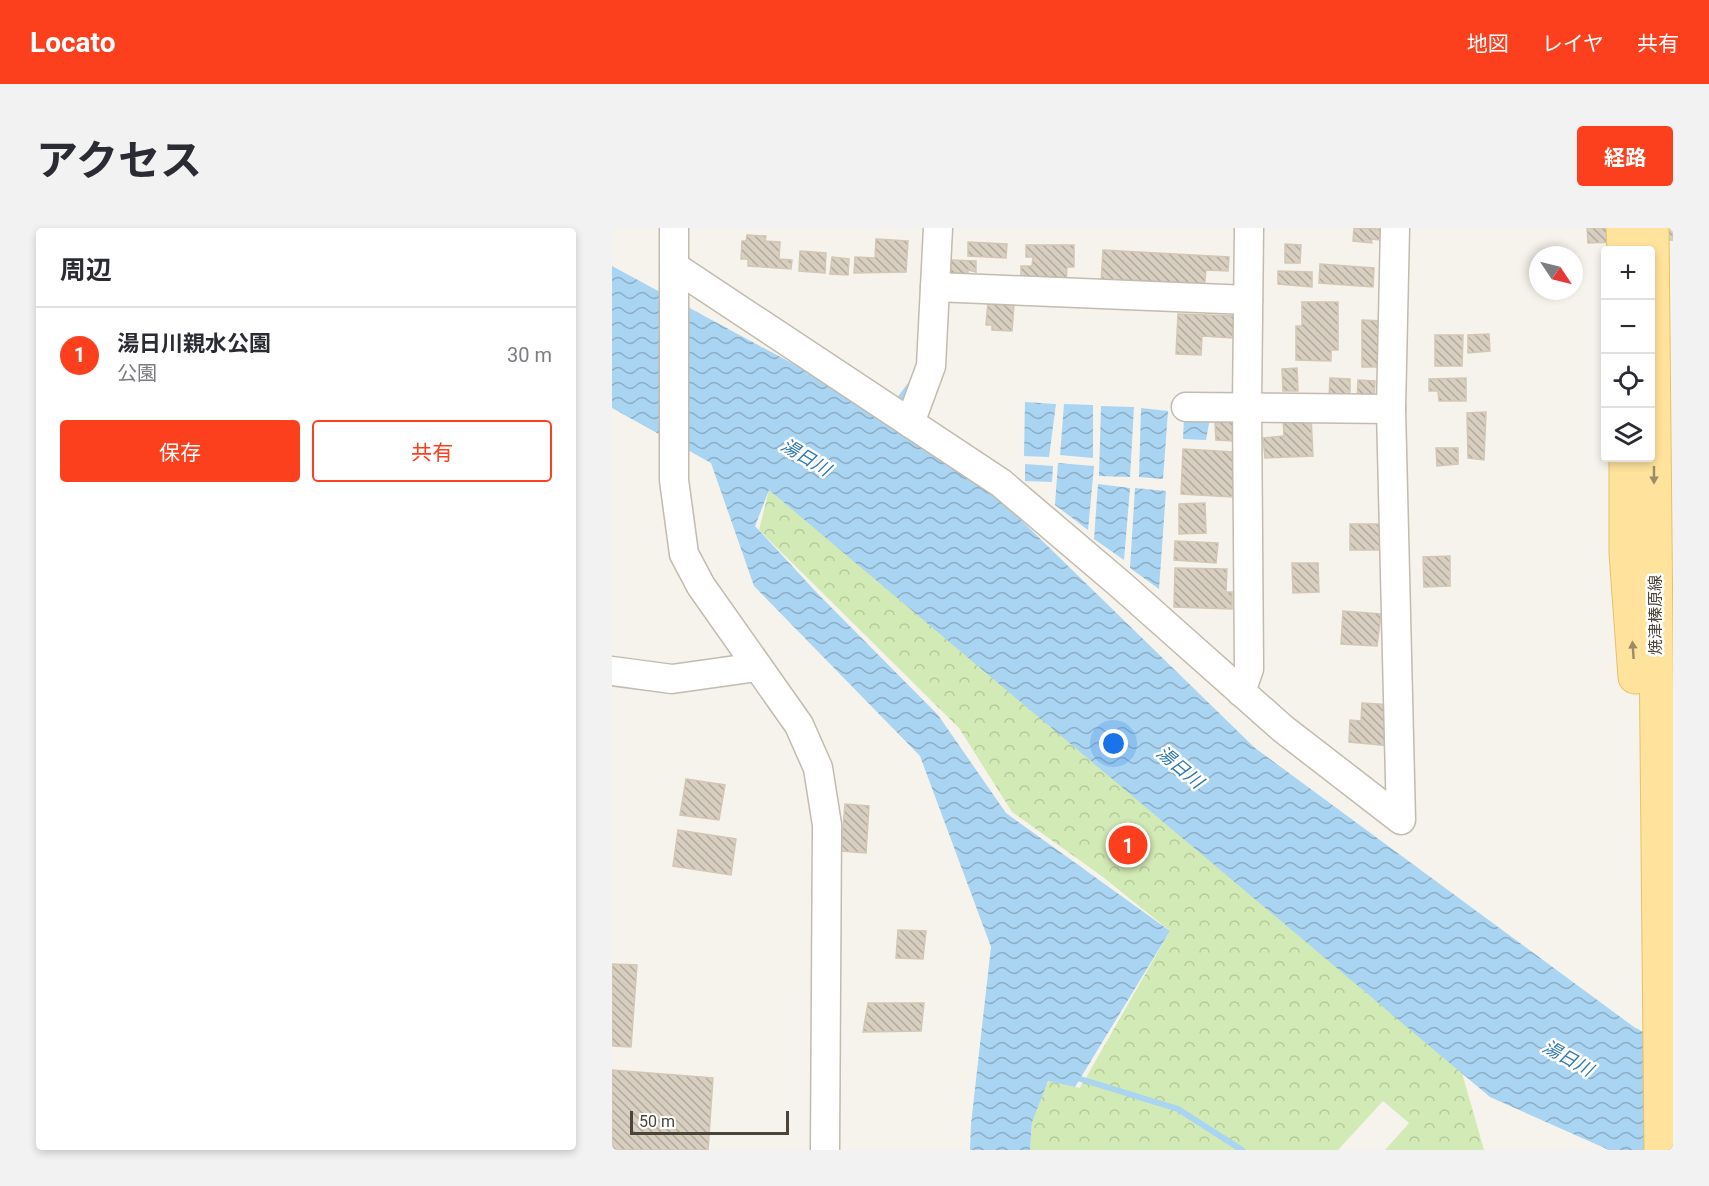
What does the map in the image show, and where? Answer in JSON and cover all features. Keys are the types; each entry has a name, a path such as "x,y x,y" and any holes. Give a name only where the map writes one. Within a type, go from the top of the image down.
{"main road":[{"path":"1623,228 1624,246"},
{"name":"焼津榛原線","path":"1652,228 1661,1150"},
{"name":"焼津榛原線","path":"1626,462 1626,553 1658,1002"}],"street":[{"path":"674,228 674,480 684,554 701,586 799,725 818,768 827,825 825,1150"},
{"path":"910,423 931,366 938,228"},
{"path":"1241,692 1249,669 1247,406 1250,228"},
{"path":"675,272 1001,483 1121,585 1282,728 1401,820 1390,409 1395,228"},
{"path":"935,287 1248,300"},
{"path":"1186,407 1390,409"},
{"path":"612,671 672,679 757,667"}],"green space":[{"path":"769,490 1458,1059 1484,1150 1385,1150 1409,1123 1383,1101 1338,1150 1030,1150 1033,1107 1049,1081 1080,1088 1170,931 1103,877 1012,812 959,728 759,530"}],"water":[{"name":"湯日川","path":"612,266 945,446 1255,748 1634,1027 1673,1048 1673,1150 1609,1150 1490,1097 769,490 755,526 817,593 938,715 1006,813 1170,931 1075,1087 1048,1081 1032,1122 1030,1150 970,1150 991,947 920,756 754,586 711,463 612,408"},
{"path":"1025,402 1056,404 1049,457 1024,456"},
{"path":"1064,404 1093,405 1093,458 1060,455"},
{"path":"1101,406 1134,407 1130,477 1099,476"},
{"path":"1141,408 1168,411 1163,479 1139,477"},
{"path":"1184,418 1210,418 1206,440 1183,439"},
{"path":"1058,463 1094,466 1088,530 1055,505"},
{"path":"1025,464 1053,466 1052,482 1025,481"},
{"path":"1098,484 1130,488 1124,560 1094,539"},
{"path":"1135,488 1166,491 1159,589 1130,568"}],"building":[{"path":"1354,228 1380,229 1380,240 1371,239 1372,243 1353,241"},
{"path":"1587,228 1673,228 1673,240 1588,243"},
{"path":"747,235 766,236 765,241 780,242 779,259 792,260 791,269 748,266 748,259 741,259 742,241 746,241"},
{"path":"876,239 908,241 906,272 854,273 855,257 875,258"},
{"path":"968,242 1007,244 1006,258 968,256"},
{"path":"1285,244 1301,245 1300,263 1285,263"},
{"path":"1026,245 1074,245 1074,267 1067,267 1066,284 1021,284 1021,266 1032,266 1033,257 1026,257"},
{"path":"1103,250 1229,257 1228,271 1206,270 1204,291 1101,284"},
{"path":"800,251 826,253 825,273 799,271"},
{"path":"832,257 849,259 848,275 830,274"},
{"path":"950,260 976,261 976,272 968,270 968,282 951,282"},
{"path":"1320,264 1374,268 1373,287 1319,283"},
{"path":"1278,271 1312,272 1312,287 1278,284"},
{"path":"988,302 1014,304 1012,331 992,330 992,325 986,325"},
{"path":"1302,302 1338,302 1338,350 1331,350 1331,361 1296,360 1296,326 1302,326"},
{"path":"1178,314 1234,316 1233,338 1202,336 1201,355 1176,354"},
{"path":"1362,320 1381,321 1382,367 1362,367"},
{"path":"1489,334 1490,351 1468,353 1468,335"},
{"path":"1435,335 1463,335 1462,366 1435,366"},
{"path":"1297,368 1298,391 1283,391 1282,369"},
{"path":"1330,378 1350,379 1350,398 1329,397"},
{"path":"1466,378 1466,401 1439,401 1438,391 1429,391 1429,379"},
{"path":"1358,380 1375,381 1374,400 1357,400"},
{"path":"1486,412 1484,460 1468,458 1467,413"},
{"path":"1283,416 1311,417 1313,456 1265,458 1263,438 1284,436"},
{"path":"1234,421 1234,441 1216,440 1215,423"},
{"path":"1436,448 1458,448 1458,464 1437,466"},
{"path":"1183,449 1234,452 1233,497 1181,494"},
{"path":"1205,503 1206,533 1179,534 1179,504"},
{"path":"1350,524 1380,524 1380,550 1350,550"},
{"path":"1175,541 1218,543 1216,563 1174,560"},
{"path":"1450,556 1450,586 1424,587 1423,557"},
{"path":"1292,563 1318,563 1319,592 1293,593"},
{"path":"1175,568 1227,569 1226,592 1232,592 1232,609 1174,607"},
{"path":"1343,611 1381,614 1377,646 1341,644"},
{"path":"1362,703 1394,705 1391,746 1349,742 1350,720 1361,721"},
{"path":"686,779 725,785 719,820 680,815"},
{"path":"845,804 869,806 866,853 841,851"},
{"path":"678,830 736,839 731,875 673,866"},
{"path":"898,930 926,931 923,959 896,958"},
{"path":"612,964 637,965 631,1047 612,1046"},
{"path":"868,1003 924,1003 921,1031 863,1032"},
{"path":"612,1070 713,1078 708,1150 612,1150"}],"waterway":[{"path":"899,400 911,384"},
{"path":"1074,1077 1178,1109 1242,1150"}],"place":[{"name":"湯日川親水公園","path":"1128,845"}]}
